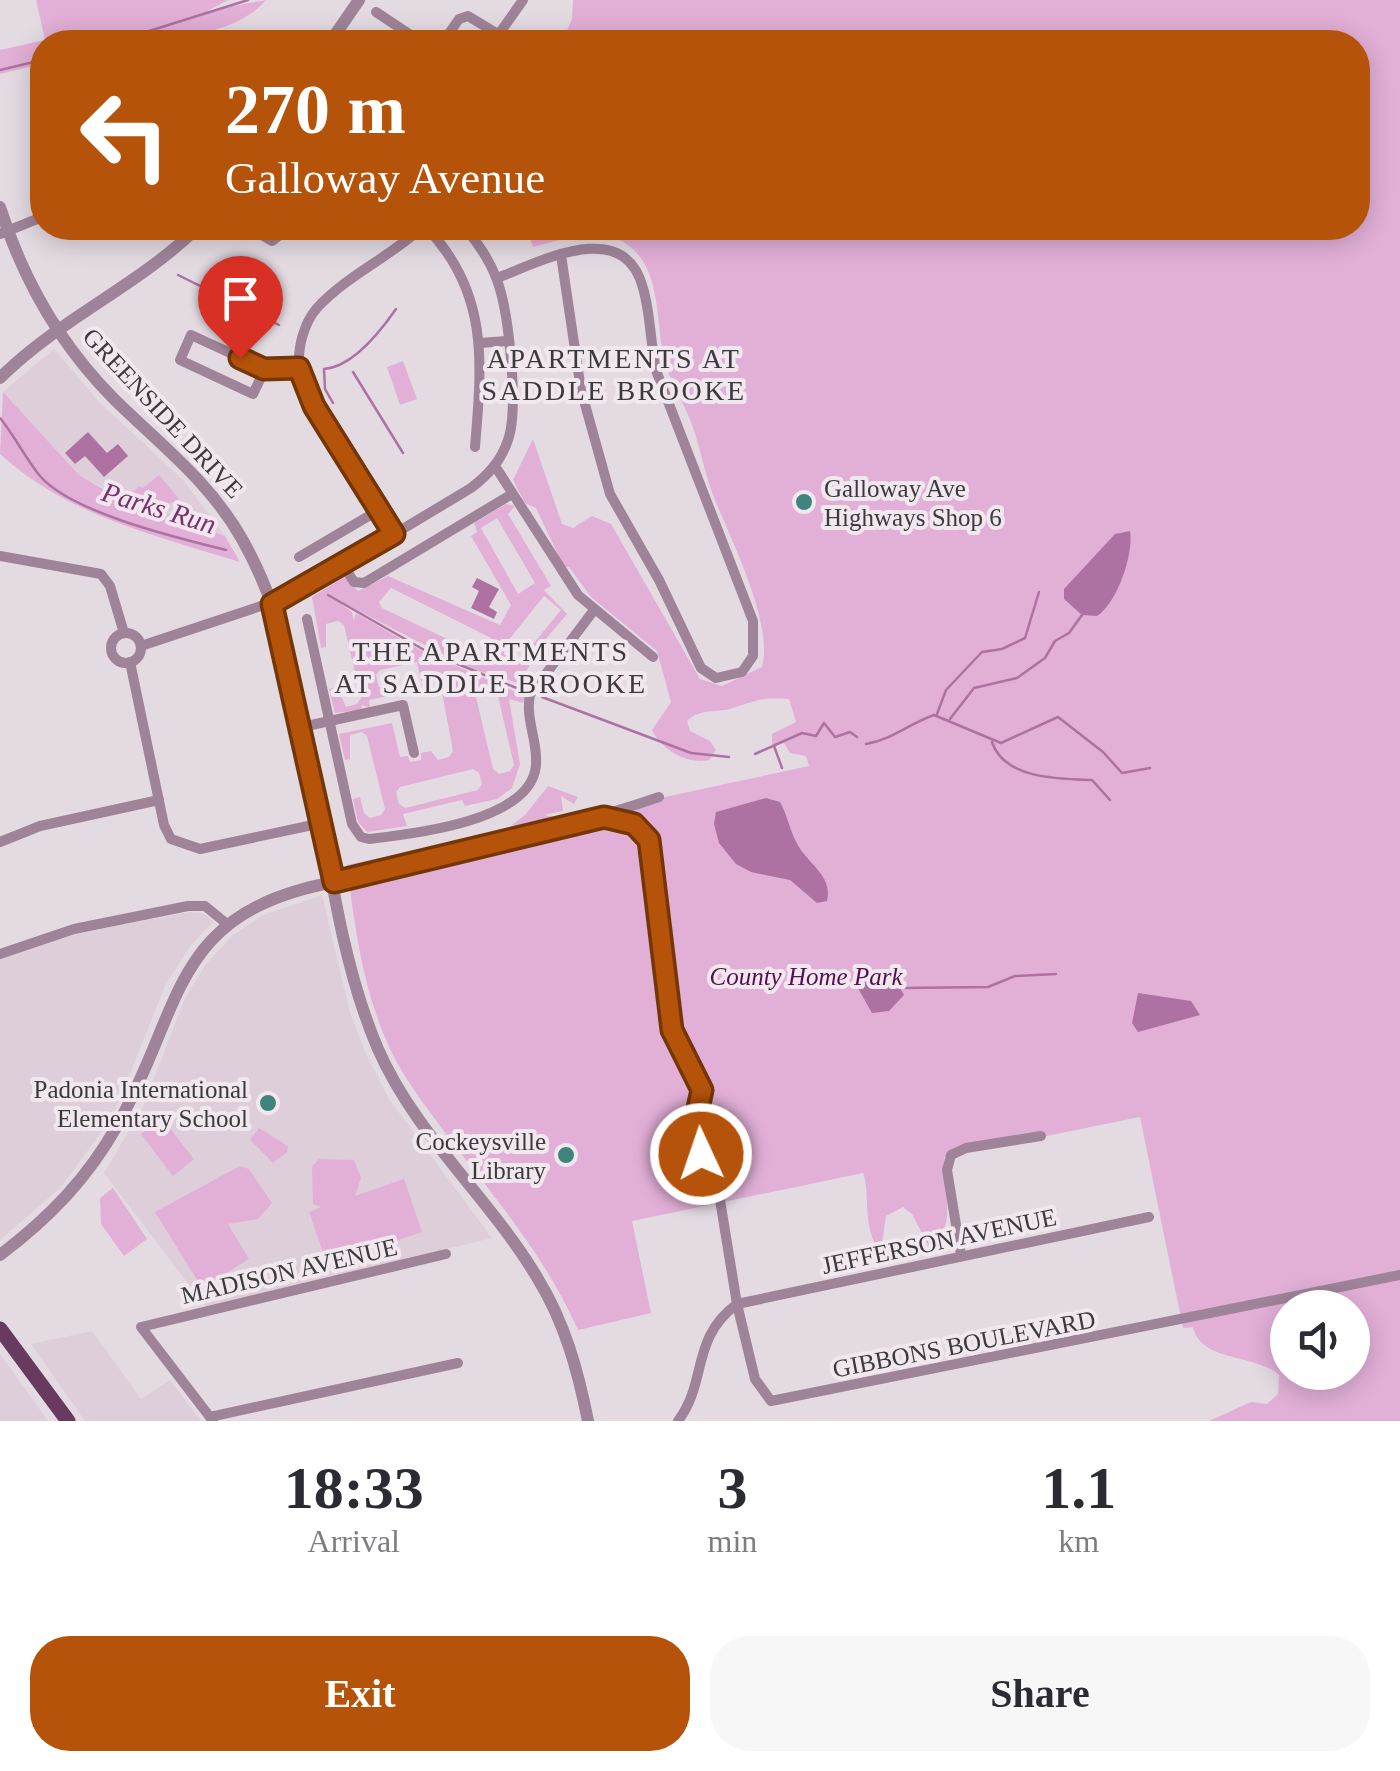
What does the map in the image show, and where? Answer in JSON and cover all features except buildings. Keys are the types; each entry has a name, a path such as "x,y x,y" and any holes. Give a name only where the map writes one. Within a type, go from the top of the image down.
{"main road":[{"path":"0,1329 68,1421"}],"street":[{"path":"338,30 359,0"},
{"path":"502,30 523,0"},
{"path":"376,12 403,30"},
{"path":"451,30 459,19 468,16 492,30"},
{"name":"GREENSIDE DRIVE","path":"0,207 4,233 58,330 103,387 211,493 242,539 272,604 358,992 380,1052 414,1112 546,1292 573,1357 588,1421"},
{"path":"4,233 30,222"},
{"path":"0,378 58,330 143,273 183,240"},
{"path":"394,534 314,406 299,368 302,334 318,307 408,240"},
{"path":"433,240 468,284 479,343 474,448"},
{"path":"141,646 272,604 471,488 495,466 510,436 512,417 507,341 497,278 473,240"},
{"path":"497,278 561,254 590,247 610,250 629,263 642,282 657,373 753,621 753,656 733,676 716,678 701,668 658,580 618,514 581,390 561,254"},
{"path":"264,369 253,394 180,360 192,335 264,369 299,368"},
{"path":"479,343 507,341"},
{"path":"495,466 562,576 594,610 653,657"},
{"path":"343,565 354,582 364,583 512,494"},
{"path":"299,557 379,510"},
{"path":"0,556 101,574 110,586 124,633"},
{"path":"307,619 352,824 361,836 379,838 497,812 520,797 536,767 528,705 534,686 594,610"},
{"path":"124,633 134,635 141,646 139,656 130,662 118,660 112,652 114,638 124,633"},
{"path":"130,662 171,840 188,849 322,823"},
{"path":"302,727 403,705 414,753"},
{"path":"0,1255 52,1214 93,1163 129,1103 184,974 227,924 281,894 604,817 659,797"},
{"path":"0,842 40,826 159,800"},
{"path":"604,817 634,824 645,833 651,847 672,1030 700,1081 696,1137 720,1200 736,1304 712,1325 689,1402 678,1421"},
{"path":"0,954 74,930 188,906 204,906 227,924"},
{"path":"961,1256 947,1170 951,1155 966,1148 1040,1136"},
{"name":"JEFFERSON AVENUE","path":"736,1304 1149,1217"},
{"name":"MADISON AVENUE","path":"211,1419 141,1327 446,1254"},
{"name":"GIBBONS BOULEVARD","path":"736,1304 755,1379 764,1395 778,1402 1400,1275"},
{"path":"211,1419 458,1362"}],"shaded area":[{"path":"54,349 99,402 183,480 225,536 157,516 79,475 3,392"},
{"path":"88,432 107,453 118,444 128,456 104,477 85,456 75,464 65,453"},
{"path":"1130,531 1127,565 1111,600 1097,616 1082,615 1064,599 1064,589 1115,534"},
{"path":"477,578 499,589 489,607 497,612 494,619 471,608 479,591 472,587"},
{"path":"766,798 780,802 799,847 824,878 827,901 817,903 790,880 751,872 736,864 719,843 714,824 716,812"},
{"name":"Padonia International Elementary School","path":"322,895 350,1013 367,1056 389,1099 492,1238 206,1307 104,1173 143,1107 185,998 206,964 233,935 261,916"},
{"path":"189,912 203,913 213,922 191,945 165,986 113,1116 61,1187 0,1240 0,959 75,934"},
{"path":"864,979 896,981 904,995 889,1011 872,1013 855,983"},
{"path":"1138,993 1191,1001 1200,1015 1138,1032 1132,1023"},
{"path":"92,1331 141,1399 170,1380 201,1421 85,1421 31,1344"},
{"path":"0,1354 3,1358 48,1421 0,1421"}],"green space":[{"path":"36,0 228,0 207,11 266,0 247,16 214,30 43,30"},
{"name":"County Home Park","path":"573,0 1400,0 1400,1421 1209,1421 1251,1402 1267,1404 1278,1390 1370,1390 1370,1290 1270,1290 1270,1369 1206,1346 1193,1327 1183,1328 1140,1117 944,1157 947,1218 938,1238 928,1245 912,1214 903,1207 886,1216 882,1243 874,1242 863,1173 632,1221 651,1313 578,1330 522,1233 432,1115 395,1059 366,979 347,865 504,831 525,815 548,786 578,797 574,804 561,796 563,811 544,815 554,817 553,821 809,766 806,756 790,753 784,743 772,745 772,734 796,722 789,699 772,698 703,712 687,721 690,731 710,741 716,750 709,760 684,758 662,744 652,730 671,702 657,651 591,597 569,567 564,567 536,508 525,503 513,480 533,439 562,524 573,528 592,516 611,524 700,679 722,686 762,667 762,628 756,605 713,495 691,422 666,366 650,275 634,250 617,240 1370,240 1370,30 567,30"},
{"path":"30,43 30,67 0,74 0,50"},
{"path":"530,240 560,240 533,247"},
{"path":"403,361 417,399 400,405 387,367"},
{"path":"3,392 79,475 120,499 126,501 139,486 143,488 159,475 179,499 162,504 145,499 136,506 225,536 240,562 113,521 54,493 27,475 0,454"},
{"path":"506,504 515,506 508,514 551,586 544,590 567,614 539,647 524,676 532,680 523,703 509,699 520,764 512,788 497,799 465,806 462,800 403,814 407,826 367,832 358,822 353,799 360,797 364,813 370,818 381,815 385,809 367,736 362,732 350,735 350,759 345,760 339,734 392,723 400,757 408,756 410,762 421,760 421,753 431,751 438,760 449,757 453,751 440,682 438,678 421,681 417,662 380,670 376,675 379,687 401,687 402,693 369,700 370,708 362,705 361,710 335,713 329,689 337,687 346,707 357,704 361,698 344,625 338,621 326,624 326,647 321,648 312,597 344,577 358,591 388,576 500,625 511,605 471,536 477,532 474,523","holes":["497,518 535,583 518,594 481,528","391,588 491,638 483,656 382,608 379,602","544,596 561,610 520,660 512,661 503,647","332,597 467,667 521,684 518,693 418,649 356,613 354,621 352,612","491,688 497,692 514,765 510,771 499,774 493,769 476,697 480,691","473,769 479,773 482,784 478,790 405,808 399,804 396,792 400,787"]},
{"path":"162,1118 194,1159 173,1176 141,1134"},
{"path":"259,1128 288,1146 287,1152 273,1163 250,1140"},
{"path":"319,1159 354,1160 361,1178 355,1196 404,1179 422,1232 327,1264 309,1212 321,1207 313,1204 312,1166"},
{"path":"240,1166 249,1169 272,1203 258,1219 228,1224 249,1259 202,1288 155,1212"},
{"path":"113,1188 147,1239 124,1256 101,1224 100,1198"}],"waterway":[{"path":"152,30 248,0"},
{"path":"0,70 30,63"},
{"path":"178,275 279,325"},
{"path":"333,403 325,389 324,369 355,355 396,309"},
{"path":"353,372 403,453"},
{"name":"Parks Run","path":"0,418 40,476 55,489 100,513 226,550"},
{"path":"937,714 946,690 982,652 1002,649 1025,638 1039,592"},
{"name":"Parks Run","path":"328,595 426,651 519,689"},
{"path":"950,719 974,688 1017,678 1045,658 1055,641 1069,633 1082,615"},
{"name":"Parks Run","path":"542,697 691,753 729,757"},
{"path":"866,744 934,715 1001,743 1058,717 1103,752 1122,773 1150,768"},
{"path":"755,754 802,733 816,736 824,723 835,737 850,732 857,737"},
{"path":"992,742 998,754 1020,770 1092,780 1110,800"},
{"path":"774,746 782,768"},
{"path":"903,988 988,987 1015,976 1056,974"}],"place":[{"name":"Galloway Ave Highways Shop 6","path":"804,502"},
{"name":"Padonia International Elementary School","path":"268,1103"},
{"name":"Cockeysville Library","path":"566,1155"}],"district":[{"name":"APARTMENTS AT SADDLE BROOKE","path":"614,374"},
{"name":"THE APARTMENTS AT SADDLE BROOKE","path":"491,667"}],"route":[{"path":"240,358 264,369 299,368 314,406 394,534 272,604 334,882 383,866 604,817 634,824 645,833 654,856 658,936 674,1038 695,1070 702,1090 695,1122 701,1154"}]}
